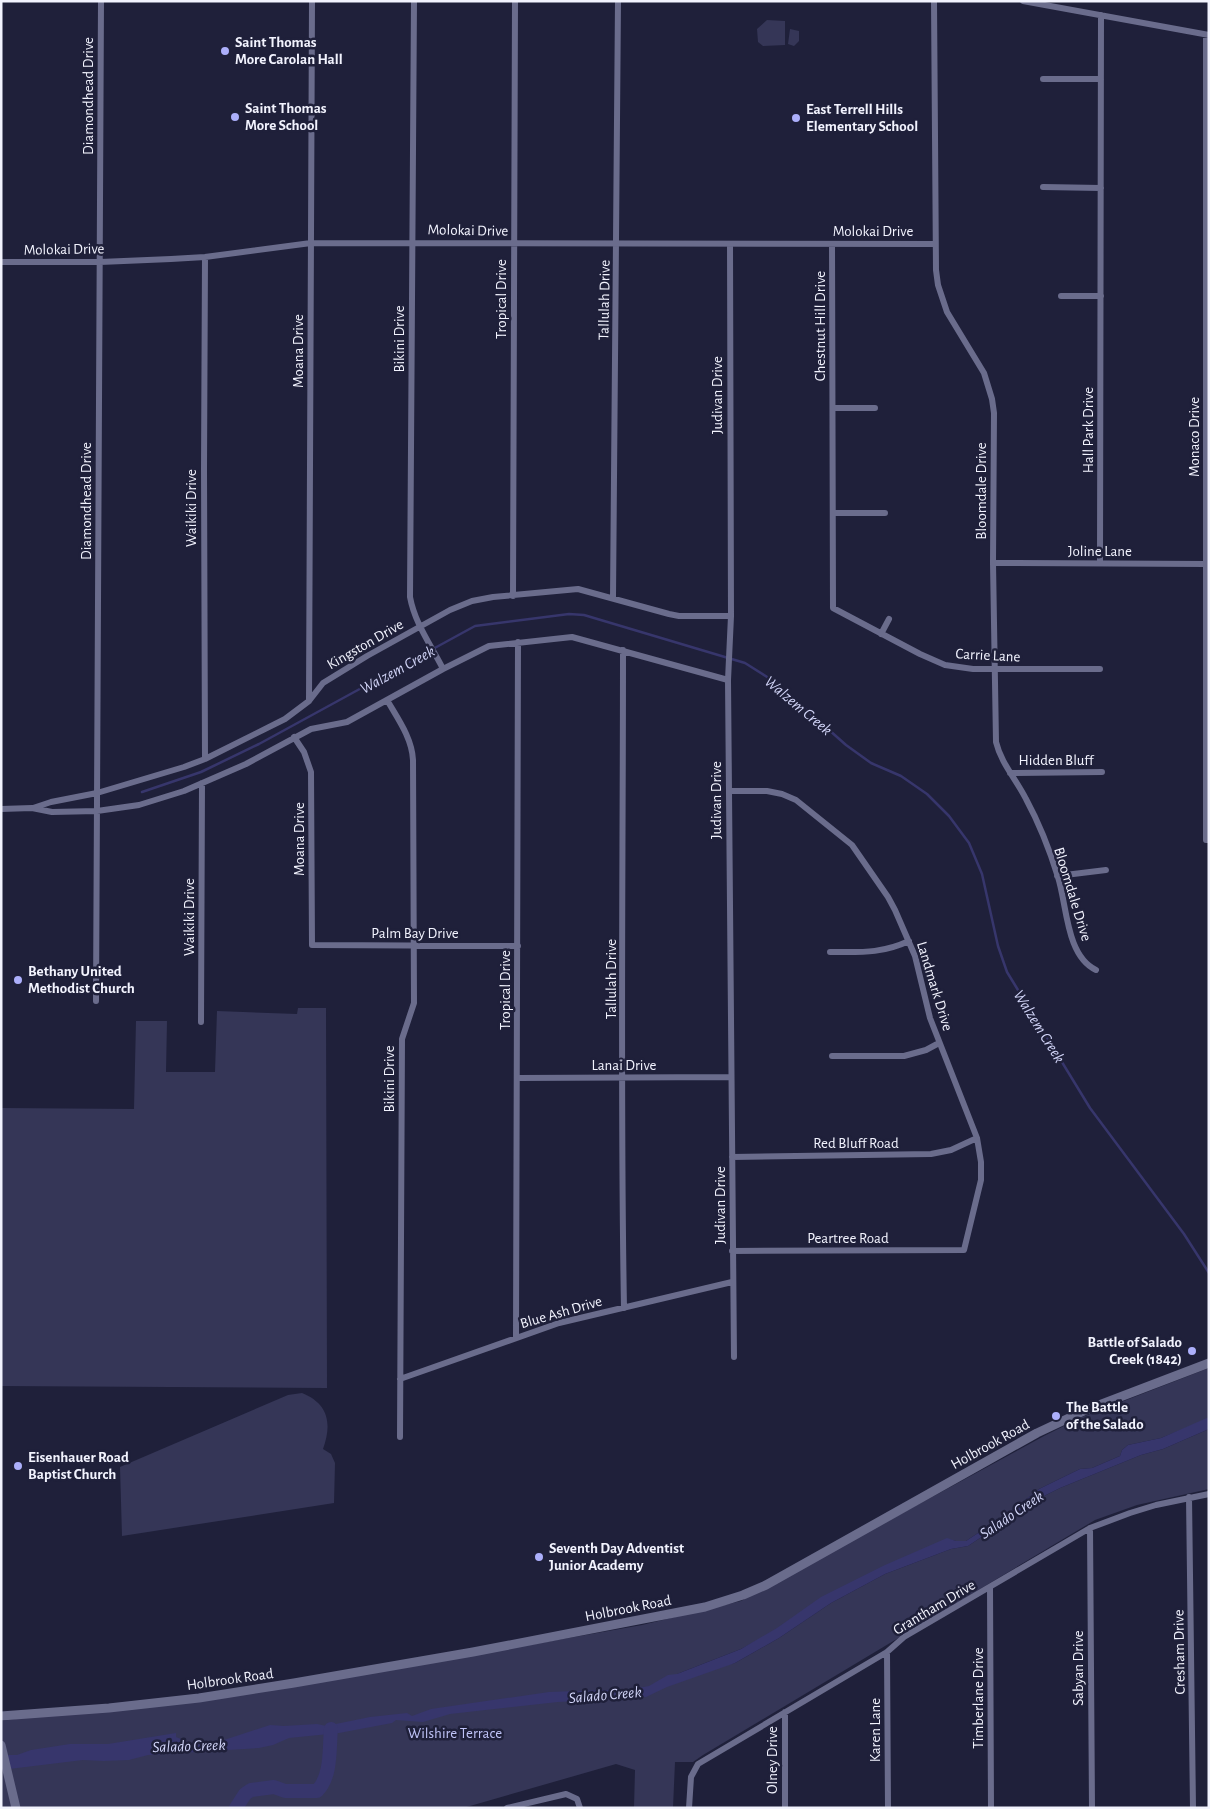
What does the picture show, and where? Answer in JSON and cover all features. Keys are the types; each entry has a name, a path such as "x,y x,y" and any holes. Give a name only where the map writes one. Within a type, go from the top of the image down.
{"street":[{"name":"Diamondhead Drive","path":"96,1001 101,1"},
{"name":"Moana Drive","path":"309,701 312,1"},
{"name":"Bikini Drive","path":"414,1 410,598 420,627 443,669"},
{"name":"Tropical Drive","path":"513,596 515,1"},
{"name":"Tallulah Drive","path":"613,598 618,1"},
{"name":"Bloomdale Drive","path":"934,1 936,270 942,299 954,326 974,354 984,373 992,399 994,423 993,563 996,742 1010,773 1027,801 1058,876 1069,930 1075,948 1088,966 1096,970"},
{"path":"1023,1 1207,35"},
{"name":"Hall Park Drive","path":"1100,563 1101,15"},
{"name":"Monaco Drive","path":"1207,35 1208,397 1206,564 1208,840"},
{"path":"1043,79 1101,78"},
{"path":"1043,187 1101,188"},
{"name":"Molokai Drive","path":"1,262 100,262 205,257 311,243 935,244"},
{"name":"Judivan Drive","path":"730,244 731,616 728,680 734,1357"},
{"name":"Chestnut Hill Drive","path":"832,244 833,608"},
{"name":"Waikiki Drive","path":"205,257 205,759"},
{"path":"1061,296 1101,296"},
{"path":"833,408 875,408"},
{"path":"833,513 885,512"},
{"name":"Joline Lane","path":"993,563 1206,564"},
{"name":"Kingston Drive","path":"32,808 51,802 97,793 205,759 285,718 309,701 323,683 367,656 450,610 472,601 571,589 679,616 731,616"},
{"name":"Carrie Lane","path":"833,608 945,665 973,669 1100,669"},
{"path":"882,634 889,619"},
{"name":"Kingston Drive","path":"1,809 32,808 52,812 97,811 139,805 202,783 246,764 310,729 347,722 489,646 572,637 728,680"},
{"name":"Tropical Drive","path":"516,1337 518,642"},
{"name":"Tallulah Drive","path":"623,650 622,1159 624,1308"},
{"name":"Bikini Drive","path":"387,700 408,737 412,749 414,1003 402,1039 400,1437"},
{"name":"Moana Drive","path":"294,737 304,752 311,772 312,945"},
{"name":"Hidden Bluff","path":"1010,773 1102,772"},
{"name":"Waikiki Drive","path":"200,1022 202,783"},
{"name":"Landmark Drive","path":"729,791 767,791 796,800 846,840 888,897 918,964 925,1005 977,1138 981,1162 981,1180 964,1250"},
{"path":"1058,876 1106,870"},
{"path":"830,952 876,952 889,950 909,941"},
{"name":"Palm Bay Drive","path":"312,945 518,946"},
{"path":"832,1056 904,1056 926,1050 940,1043"},
{"name":"Lanai Drive","path":"518,1078 731,1077"},
{"name":"Red Bluff Road","path":"732,1156 931,1154 951,1150 977,1138"},
{"name":"Peartree Road","path":"732,1251 964,1250"},
{"name":"Blue Ash Drive","path":"400,1379 559,1322 732,1282"},
{"name":"Holbrook Road","path":"1,1716 139,1705 284,1685 473,1652 720,1603 743,1595 772,1581 1038,1433 1086,1410 1209,1363"},
{"name":"Grantham Drive","path":"689,1808 691,1777 698,1764 887,1652 904,1637 1090,1528 1130,1512 1190,1496 1209,1494"},
{"name":"Cresham Drive","path":"1190,1496 1193,1808"},
{"name":"Sabyan Drive","path":"1090,1528 1092,1808"},
{"name":"Timberlane Drive","path":"990,1588 991,1808"},
{"name":"Karen Lane","path":"887,1652 888,1808"},
{"name":"Olney Drive","path":"785,1712 785,1808"},
{"path":"1,1745 16,1808"},
{"path":"507,1808 566,1794 577,1799 580,1808"}],"green space":[{"path":"767,20 785,21 785,45 763,46 758,42 757,29"},
{"path":"790,29 799,31 799,41 794,46 788,44"},
{"path":"298,1008 326,1008 327,1388 1,1386 1,1108 134,1109 136,1021 167,1021 166,1072 215,1072 217,1011 297,1014"},
{"name":"Wilshire Terrace","path":"1209,1368 1209,1417 1205,1420 1161,1438 1128,1445 1122,1450 1120,1456 1092,1468 1080,1469 1039,1489 1010,1512 966,1541 947,1539 741,1649 677,1674 735,1663 779,1638 831,1603 885,1574 951,1549 968,1546 1038,1499 1060,1488 1141,1455 1163,1449 1209,1429 1209,1489 1137,1505 1095,1520 693,1762 675,1762 673,1808 634,1808 635,1770 616,1764 463,1808 1,1808 1,1721 428,1663 642,1625 741,1601 1080,1418"},
{"path":"302,1393 318,1403 326,1416 327,1431 323,1449 331,1454 335,1463 334,1503 122,1536 120,1467 288,1395"}],"water":[{"name":"Salado Creek","path":"1209,1417 1209,1429 1163,1449 1141,1455 1060,1488 1038,1499 968,1546 951,1549 885,1574 831,1603 779,1638 735,1663 667,1687 646,1697 558,1702 450,1714 423,1722 396,1720 392,1723 339,1733 289,1738 273,1745 259,1748 148,1755 129,1760 83,1760 1,1770 1,1755 17,1755 31,1750 70,1744 108,1744 176,1733 176,1737 185,1741 200,1745 210,1745 215,1744 215,1741 224,1740 270,1725 317,1724 326,1726 370,1717 407,1713 412,1716 431,1709 549,1692 633,1689 649,1686 668,1675 677,1674 741,1649 777,1628 821,1597 885,1565 947,1538 956,1541 966,1541 1010,1512 1039,1489 1080,1469 1092,1468 1120,1456 1122,1450 1128,1445 1161,1438"}],"waterway":[{"name":"Walzem Creek","path":"142,792 201,772 259,744 475,626 569,614 584,615 745,663 775,682 846,745 871,763 901,776 927,794 949,816 969,843 982,874 998,946 1007,972 1090,1108 1184,1234 1209,1273"},
{"path":"236,1808 245,1794 251,1790 274,1787 285,1791 317,1791 322,1785 327,1770 331,1729"}],"place":[{"name":"Saint Thomas More Carolan Hall","path":"225,51"},
{"name":"Saint Thomas More School","path":"235,117"},
{"name":"East Terrell Hills Elementary School","path":"796,118"},
{"name":"Bethany United Methodist Church","path":"18,980"},
{"name":"Battle of Salado Creek (1842)","path":"1192,1351"},
{"name":"The Battle of the Salado","path":"1056,1416"},
{"name":"Eisenhauer Road Baptist Church","path":"18,1466"},
{"name":"Seventh Day Adventist Junior Academy","path":"539,1557"}]}
